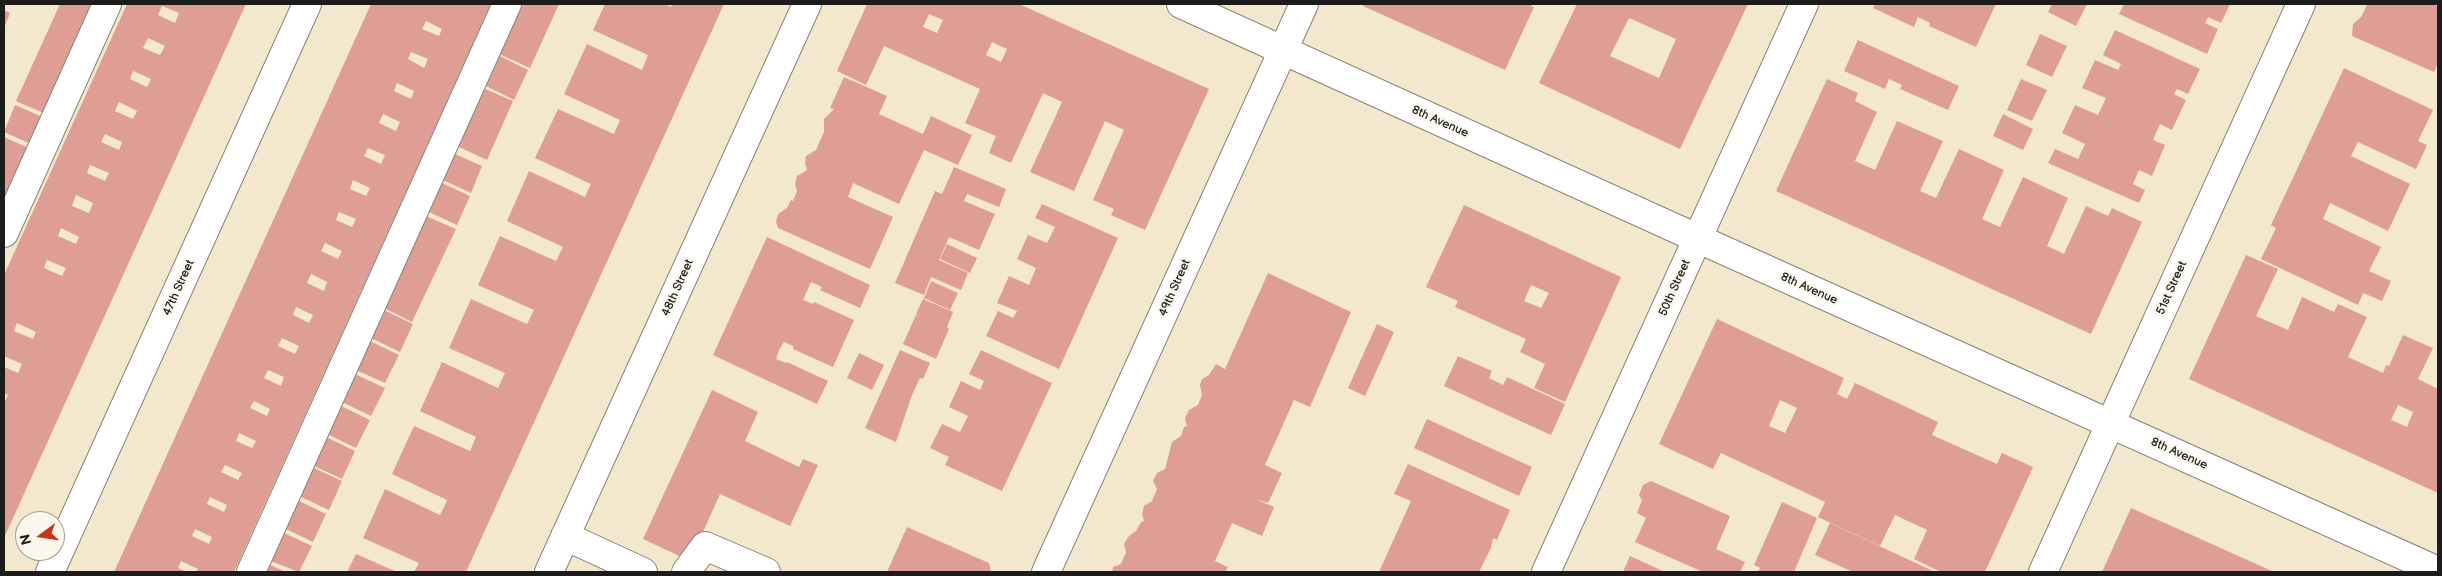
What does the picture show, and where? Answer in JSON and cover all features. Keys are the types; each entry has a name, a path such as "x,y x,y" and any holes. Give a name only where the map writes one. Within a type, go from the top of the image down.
{"street":[{"path":"4,233 107,4"},
{"name":"47th Street","path":"50,572 307,4"},
{"path":"251,572 507,4"},
{"name":"48th Street","path":"549,572 807,4"},
{"name":"8th Avenue","path":"1181,4 1697,239 2438,571"},
{"name":"49th Street","path":"1046,572 1304,4"},
{"name":"50th Street","path":"1546,572 1804,4"},
{"name":"51st Street","path":"2043,572 2301,4"},
{"path":"565,536 643,572"},
{"path":"686,572 704,546 766,572"}],"building":[{"path":"60,4 98,4 48,115 16,101"},
{"path":"127,4 246,4 4,538 4,403 8,395 4,393 4,367 18,373 22,364 4,356 4,275","holes":["162,6 179,13 175,23 158,15","148,38 165,46 160,55 143,48","133,71 151,79 147,87 130,79","119,102 137,111 133,119 115,111","105,134 122,142 119,150 101,142","90,165 109,173 105,181 87,173","76,195 93,203 89,213 72,206","61,228 79,237 76,244 58,236","47,260 66,268 62,276 44,268","17,323 36,332 33,339 14,331"]},
{"path":"371,4 491,4 234,572 196,572 198,569 181,561 178,568 187,572 114,572","holes":["426,21 442,29 439,36 422,29","411,52 428,59 424,68 408,59","397,83 414,91 411,99 394,91","383,114 400,122 396,131 379,123","368,148 385,155 381,164 364,156","353,180 370,188 366,196 350,189","339,212 356,219 352,227 336,220","325,243 342,251 338,259 321,251","311,274 327,282 324,291 307,283","296,307 313,315 309,323 293,315","282,338 299,346 295,354 278,346","268,370 284,377 281,386 264,378","254,401 270,409 267,416 250,408","239,433 256,441 252,448 236,441","225,465 242,473 238,480 221,472","210,497 227,505 224,512 207,504","195,529 212,537 209,544 192,536"]},
{"path":"523,4 559,4 530,68 499,54"},
{"path":"605,4 664,4 671,7 672,4 724,4 466,572 414,572 419,563 363,538 385,489 440,515 444,507 447,500 392,474 414,426 470,451 476,437 420,411 442,362 498,388 505,373 449,348 471,299 527,324 534,310 478,285 500,236 556,261 563,247 507,221 529,171 585,197 591,184 535,158 558,109 614,134 620,120 564,94 587,44 642,70 648,55 593,30"},
{"path":"867,4 1019,4 1209,89 1145,230 1111,215 1114,209 1093,200 1124,130 1105,121 1074,191 1030,172 1062,102 1043,93 1011,163 989,153 996,136 965,123 980,89 884,46 866,85 837,71","holes":["929,14 943,20 937,33 923,27","992,42 1007,49 1001,62 986,55"]},
{"path":"1364,4 1533,4 1531,7 1534,7 1505,70 1363,6"},
{"path":"1577,4 1748,4 1680,149 1539,83","holes":["1629,18 1676,39 1659,78 1610,56"]},
{"path":"1875,4 1996,4 1976,47 1929,26 1930,23 1918,17 1914,27 1873,8"},
{"path":"2052,4 2087,4 2076,26 2048,12"},
{"path":"2124,4 2230,4 2221,23 2208,17 2205,23 2218,29 2207,54 2119,14"},
{"path":"2367,4 2432,4 2438,6 2438,63 2434,72 2352,36 2353,24 2362,16"},
{"path":"4,10 10,13 4,28"},
{"path":"2115,30 2200,69 2188,94 2177,89 2174,94 2186,100 2172,130 2160,124 2153,140 2165,145 2152,176 2139,170 2133,184 2145,190 2139,203 2048,163 2055,149 2078,159 2085,144 2062,133 2075,105 2098,115 2106,98 2082,88 2095,60 2118,70 2121,64 2103,55"},
{"path":"2040,34 2067,46 2052,77 2026,65"},
{"path":"1858,40 1959,86 1948,110 1900,89 1902,85 1889,79 1885,89 1844,71"},
{"path":"500,56 528,70 514,100 486,86"},
{"path":"2344,68 2433,110 2418,141 2427,145 2416,169 2358,142 2351,156 2410,184 2388,231 2330,203 2323,219 2381,247 2369,271 2391,281 2382,301 2363,293 2358,305 2261,259 2276,228 2271,225"},
{"path":"844,77 887,96 879,114 923,134 931,116 972,135 958,165 924,150 899,204 853,183 848,197 893,217 870,269 778,228 776,222 778,214 787,208 791,200 793,201 797,191 795,184 797,176 807,170 806,156 816,150 824,132 824,119 834,109 830,108"},
{"path":"1827,79 1858,93 1855,101 1877,112 1855,161 1875,170 1897,121 1943,141 1920,191 1936,198 1959,149 2004,170 1982,219 2000,227 2023,177 2068,198 2047,246 2064,254 2086,206 2108,216 2112,208 2142,222 2091,334 1776,191"},
{"path":"2021,79 2047,90 2032,121 2007,110"},
{"path":"483,88 513,101 487,160 457,146"},
{"path":"15,105 45,118 33,145 4,132"},
{"path":"2003,114 2033,129 2023,150 1993,136"},
{"path":"4,137 31,149 4,207"},
{"path":"455,154 482,166 471,193 443,180"},
{"path":"954,167 1006,189 999,207 967,194 964,201 995,214 979,250 949,237 939,260 968,273 961,290 931,277 924,295 895,283 935,191 942,194"},
{"path":"442,183 470,196 457,225 429,212"},
{"path":"1042,204 1118,238 1059,369 986,336 998,311 1013,318 1017,311 997,303 1009,276 1029,285 1036,268 1017,259 1028,235 1047,243 1055,227 1035,218"},
{"path":"1464,205 1621,277 1565,402 1534,388 1545,364 1520,352 1526,339 1455,307 1458,301 1426,287","holes":["1531,285 1549,293 1541,308 1524,301"]},
{"path":"426,216 456,229 412,322 384,308"},
{"path":"767,237 870,285 860,308 820,290 822,287 811,282 803,300 813,304 814,302 854,320 833,367 793,349 793,346 784,342 779,350 776,359 787,362 828,381 817,404 713,355"},
{"path":"947,244 977,258 970,273 940,259"},
{"path":"2246,255 2278,269 2256,316 2288,330 2302,297 2334,312 2338,304 2367,317 2348,357 2383,373 2386,365 2389,366 2403,335 2433,348 2418,379 2438,389 2438,493 2189,379","holes":["2398,405 2413,412 2407,427 2391,420"]},
{"path":"1268,273 1351,312 1310,407 1294,400 1265,465 1282,473 1268,503 1255,499 1274,507 1262,536 1232,523 1215,561 1228,567 1225,572 1112,572 1113,567 1121,564 1126,552 1124,544 1129,536 1144,521 1142,514 1144,506 1152,501 1157,489 1153,481 1157,473 1165,469 1172,442 1181,436 1184,427 1187,426 1185,418 1189,410 1198,405 1202,395 1200,385 1202,379 1209,375 1216,364 1225,369"},
{"path":"931,281 958,293 950,310 924,298"},
{"path":"923,299 953,312 947,327 949,329 936,359 903,344 916,315 921,317 916,314"},
{"path":"384,310 413,324 400,352 371,338"},
{"path":"1717,319 1844,378 1837,394 1847,399 1855,383 1938,422 1932,435 1997,464 2002,453 2033,467 1985,572 1941,572 1914,559 1927,530 1895,515 1880,546 1818,517 1825,502 1721,453 1713,469 1659,444","holes":["1780,400 1797,408 1785,433 1769,426"]},
{"path":"1377,324 1394,332 1365,396 1348,388"},
{"path":"370,341 399,355 385,383 356,370"},
{"path":"900,350 930,363 923,379 920,378 912,395 896,442 865,428"},
{"path":"981,350 1052,383 1002,491 945,465 949,457 930,448 942,424 960,432 968,416 949,407 961,381 980,390 984,381 969,374"},
{"path":"859,353 884,365 872,390 847,378"},
{"path":"1458,356 1492,371 1489,378 1503,385 1507,377 1565,404 1551,435 1444,386"},
{"path":"355,374 385,388 371,416 342,402"},
{"path":"712,390 758,412 745,441 799,467 803,459 818,465 790,526 720,494 690,561 643,539"},
{"path":"341,406 370,420 356,448 327,434"},
{"path":"1427,419 1532,467 1519,496 1414,448"},
{"path":"326,437 355,451 342,479 312,465"},
{"path":"1408,464 1510,510 1497,540 1493,538 1491,548 1479,572 1379,572 1411,501 1394,494"},
{"path":"312,467 342,481 329,510 299,496"},
{"path":"1651,481 1730,516 1716,549 1745,562 1740,572 1703,572 1635,542 1646,518 1637,513 1642,500 1639,495 1643,485"},
{"path":"297,500 326,514 313,542 284,528"},
{"path":"1782,502 1817,518 1794,572 1758,572 1760,568 1754,565"},
{"path":"2131,508 2194,536 2274,572 2102,572"},
{"path":"1830,523 1935,572 1853,572 1815,555"},
{"path":"907,527 989,563 991,572 887,572"},
{"path":"282,532 312,546 299,572 268,560"},
{"path":"356,554 397,572 347,572"},
{"path":"1630,556 1665,572 1623,572"},
{"path":"268,564 286,572 264,572"}]}
